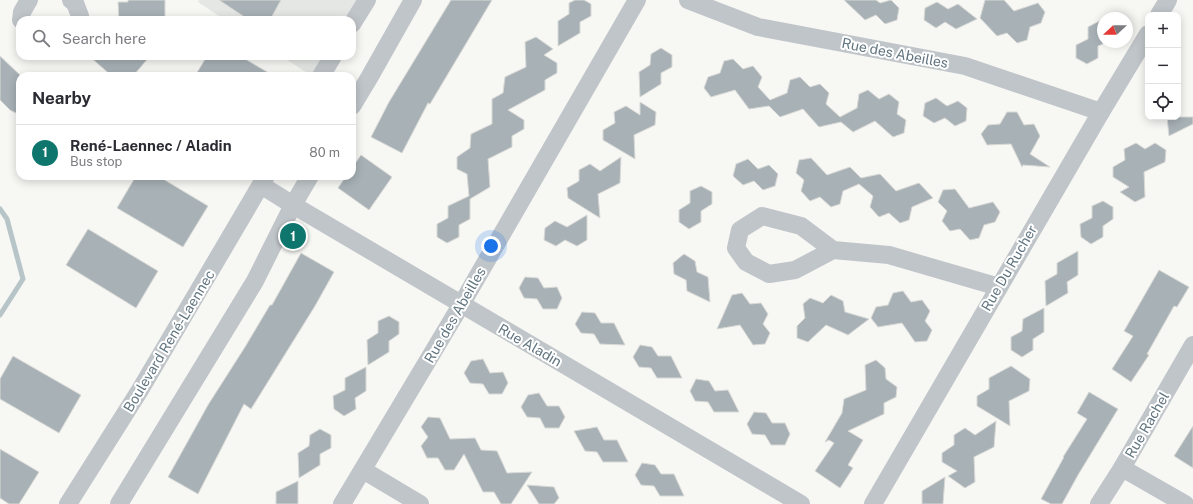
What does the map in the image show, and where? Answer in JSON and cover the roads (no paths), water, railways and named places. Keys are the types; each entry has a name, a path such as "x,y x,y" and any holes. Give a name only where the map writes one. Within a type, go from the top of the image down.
{"street":[{"path":"22,16 22,12 29,0"},
{"path":"71,0 75,3 80,16"},
{"path":"356,18 367,0"},
{"path":"356,99 413,0"},
{"name":"Rue des Abeilles","path":"342,504 462,305 637,0"},
{"name":"Rue des Abeilles","path":"688,0 758,27 965,66 1101,112"},
{"path":"1161,12 1168,0"},
{"name":"Rue Du Rucher","path":"872,504 1145,39"},
{"path":"323,72 330,60"},
{"path":"119,504 255,281 293,205 308,180"},
{"name":"Rue Aladin","path":"264,181 293,205 800,504"},
{"name":"Boulevard René-Laennec","path":"68,504 140,390 264,181"},
{"path":"834,250 795,270 769,274 746,262 736,248 740,230 762,216 801,226 834,250 889,255 999,287"},
{"name":"Rue Rachel","path":"1099,504 1122,468 1193,345"},
{"path":"1122,468 1185,504"},
{"path":"363,470 420,504"}],"waterway":[{"path":"0,209 7,219 23,279 0,315"}],"place":[{"name":"René-Laennec / Aladin","path":"293,236"}]}
